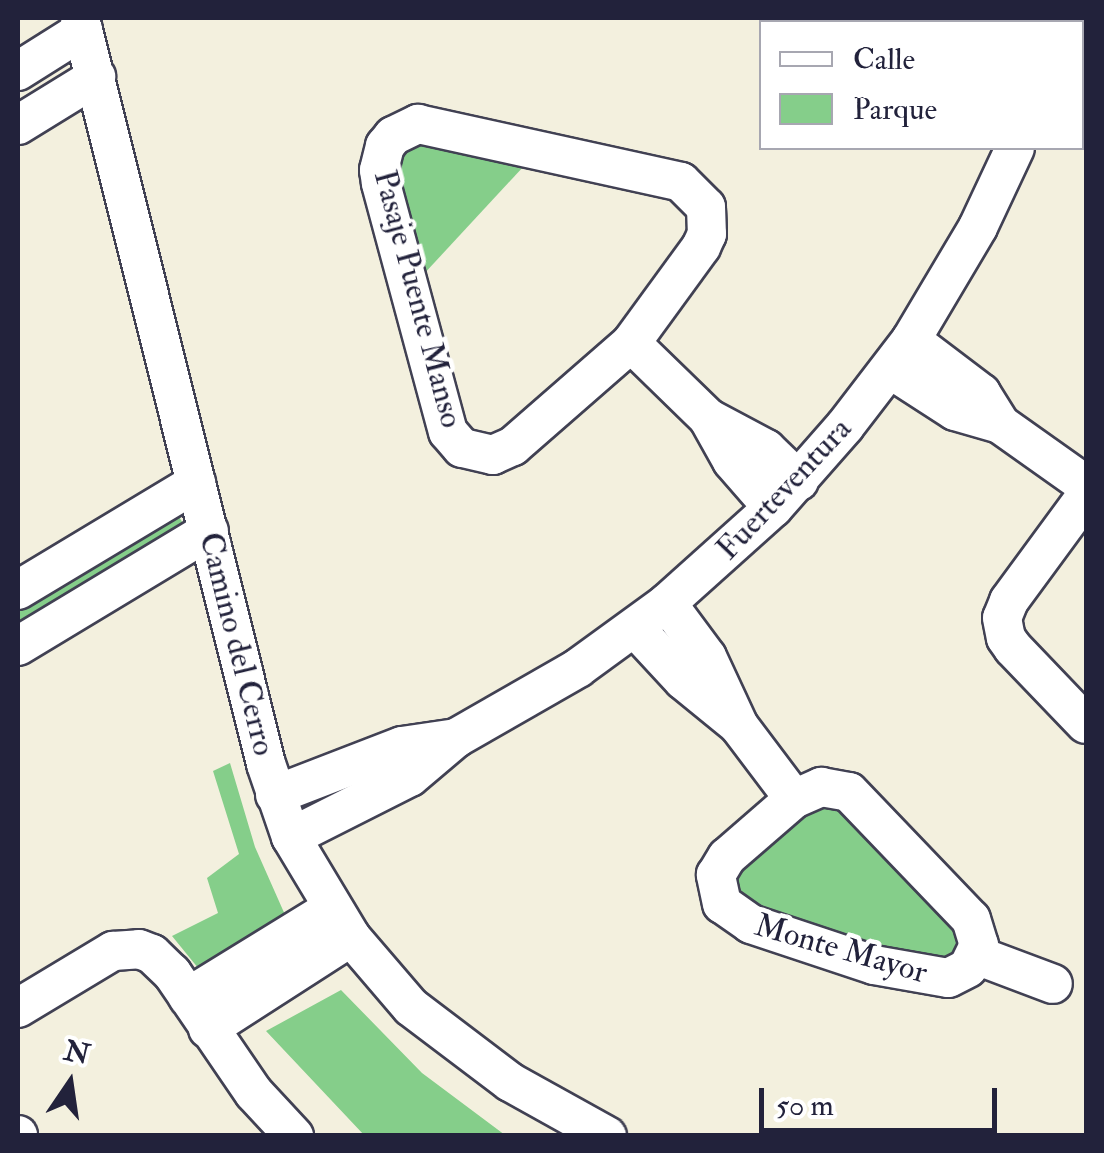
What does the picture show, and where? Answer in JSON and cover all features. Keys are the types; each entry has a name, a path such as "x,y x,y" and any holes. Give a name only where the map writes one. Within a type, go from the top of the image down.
{"street":[{"path":"18,70 82,24"},
{"name":"Camino del Cerro","path":"82,24 276,795 291,837 341,923 382,977 441,1034 510,1082 607,1136"},
{"path":"18,125 96,77"},
{"name":"Pasaje Puente Manso","path":"418,124 433,125 692,188 706,206 707,234 631,343 513,446 493,455 462,448 445,422 381,182 380,158 393,136 418,124"},
{"name":"Fuerteventura","path":"291,837 410,777 456,738 518,706 635,628 786,495 900,354 978,227 1014,150"},
{"path":"631,343 708,418 732,461 786,495"},
{"path":"900,354 954,411 1000,424 1086,485"},
{"path":"18,590 196,483"},
{"path":"1086,496 1009,601 1002,618 1006,638 1086,724"},
{"path":"18,646 209,531"},
{"path":"667,603 707,657 739,726 794,798"},
{"path":"635,628 683,680 739,726"},
{"name":"Fuerteventura","path":"276,795 402,746 456,738"},
{"name":"Monte Mayor","path":"821,787 849,792 971,918 979,937 976,955 959,975 920,976 789,939 729,911 717,895 720,865 794,798 821,787"},
{"path":"188,996 341,923"},
{"path":"208,1029 341,923"},
{"path":"18,1008 113,951 139,949 164,962 254,1093 294,1136"},
{"name":"Monte Mayor","path":"976,955 1054,984"}],"green space":[{"path":"421,139 524,166 422,276 398,167 405,145"},
{"path":"176,512 186,528 18,635 18,612"},
{"path":"230,763 255,847 286,917 203,974 172,936 218,913 207,878 239,854 213,771"},
{"path":"812,802 847,810 960,930 958,958 925,963 739,901 726,878"},
{"path":"341,990 422,1073 505,1135 364,1135 266,1031"}]}
